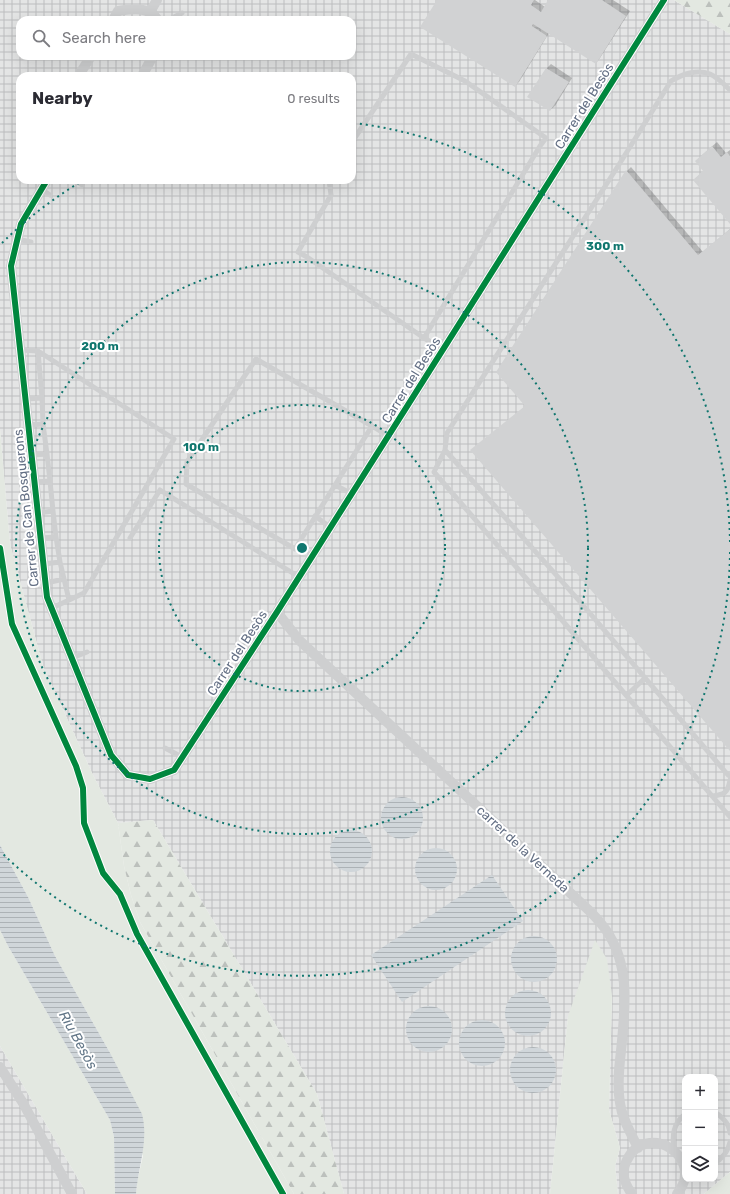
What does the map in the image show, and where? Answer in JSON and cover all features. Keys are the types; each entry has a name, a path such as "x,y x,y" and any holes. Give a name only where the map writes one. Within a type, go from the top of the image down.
{"street":[{"path":"150,12 157,0"},
{"name":"Carrer del Besòs","path":"174,770 267,628 664,0"},
{"path":"115,16 118,11 135,9 150,12 155,16"},
{"path":"80,72 88,60"},
{"path":"144,72 151,60"},
{"name":"Carrer de Can Bosquerons","path":"46,184 45,192 21,224 11,266 47,597 111,755 128,776 150,779 174,770"},
{"name":"carrer de la Verneda","path":"277,612 299,640 581,903 606,929 617,951 625,987 619,1080 620,1103 623,1117 638,1148"},
{"path":"0,1066 23,1103 72,1194"},
{"path":"632,1194 628,1189 624,1178 625,1166 630,1156 638,1148 643,1145 654,1143 665,1145 675,1151 682,1161"},
{"path":"681,1192 683,1182"}],"lane":[{"path":"176,16 182,13"},
{"path":"356,136 411,54 465,81 546,138 424,338"},
{"path":"730,90 711,74 702,72 680,75 671,81 447,433 445,450 434,472 730,817"},
{"path":"330,184 331,195 298,252 424,338 443,349"},
{"path":"17,239 32,242"},
{"path":"20,350 38,351 174,439 84,593 52,608"},
{"path":"38,351 43,424 56,536 68,600"},
{"path":"372,426 295,549 186,484 187,462 256,359 372,426 388,436"},
{"path":"26,399 42,398"},
{"path":"28,425 43,424"},
{"path":"445,450 582,604 730,776"},
{"path":"32,455 47,454"},
{"path":"35,482 50,481"},
{"path":"335,485 352,494"},
{"path":"130,538 160,490 299,577"},
{"path":"38,513 53,511"},
{"path":"315,516 330,527"},
{"path":"41,538 56,536"},
{"path":"44,564 60,562"},
{"path":"46,583 64,579"},
{"path":"256,620 267,628"},
{"path":"72,658 87,652"},
{"path":"626,695 645,678"},
{"path":"165,748 182,757"},
{"path":"712,796 721,795 727,792 730,780"},
{"path":"718,1114 727,1119 730,1133"},
{"path":"675,1151 673,1140 674,1130 677,1122 682,1117"},
{"path":"718,1161 729,1149 730,1142"}],"shaded area":[{"path":"0,0 674,0 730,34 730,1172 704,1194 618,1194 615,1166 620,1148 609,1110 612,996 568,1016 550,1194 344,1194 317,1094 153,820 118,823 93,775 43,666 10,544 0,429"},
{"path":"0,1046 87,1194 0,1194"}],"green space":[{"path":"674,0 730,0 730,34 728,33"},
{"path":"0,429 10,544 43,666 93,775 118,823 124,866 131,895 140,922 294,1194 136,1194 143,1156 109,1051 55,956 28,897 0,845"},
{"path":"153,820 317,1094 344,1194 294,1194 140,922 131,895 124,866 118,823"},
{"path":"0,930 110,1120 114,1137 115,1194 87,1194 0,1046"},
{"path":"595,940 607,959 612,996 609,1110 620,1148 615,1166 618,1194 550,1194 568,1016"},
{"path":"730,1172 730,1194 704,1194"}],"water":[{"path":"402,797 417,803 423,818 417,833 402,839 387,833 381,818 387,803"},
{"path":"347,830 355,830 366,836 372,847 372,855 366,866 355,872 347,872 336,866 330,855 330,847 336,836"},
{"name":"Riu Besòs","path":"0,845 28,897 55,956 109,1051 142,1114 144,1124 144,1144 136,1194 115,1194 114,1137 110,1120 0,930"},
{"path":"432,848 440,848 448,851 454,857 457,869 454,881 448,887 440,890 432,890 424,887 418,881 415,873 415,865 418,857 424,851"},
{"path":"492,875 523,921 402,1002 371,955"},
{"path":"530,936 538,936 547,940 553,946 557,959 553,972 547,978 538,982 530,982 521,978 515,972 511,963 511,955 515,946 521,940"},
{"path":"524,990 532,990 541,994 547,1000 551,1013 547,1026 541,1032 532,1036 524,1036 515,1032 509,1026 505,1017 505,1009 509,1000 515,994"},
{"path":"424,1006 434,1006 442,1010 448,1016 452,1024 452,1034 448,1042 442,1048 434,1052 424,1052 416,1048 410,1042 406,1034 406,1024 410,1016 416,1010"},
{"path":"482,1020 495,1024 501,1030 505,1043 501,1056 495,1062 482,1066 469,1062 463,1056 459,1043 463,1030 469,1024"},
{"path":"533,1047 546,1051 552,1057 556,1070 552,1083 546,1089 533,1093 520,1089 514,1083 510,1070 514,1057 520,1051"}],"building":[{"path":"437,0 534,0 531,5 541,12 548,0 602,0 626,16 596,64 533,24 532,26 547,36 515,87 420,27"},
{"path":"546,68 569,82 550,111 527,97"},
{"path":"712,146 721,157 727,152 730,156 730,224 693,180 703,171 695,161"},
{"path":"626,170 698,255 730,229 730,751 470,450 525,406 496,372"}],"cycle path":[{"path":"45,184 21,224 11,266 47,597 111,755 128,775 150,779 174,770 277,612 664,0"},
{"path":"0,548 12,624 76,766 83,788 84,823 103,873 120,894 137,934 283,1194"}]}
